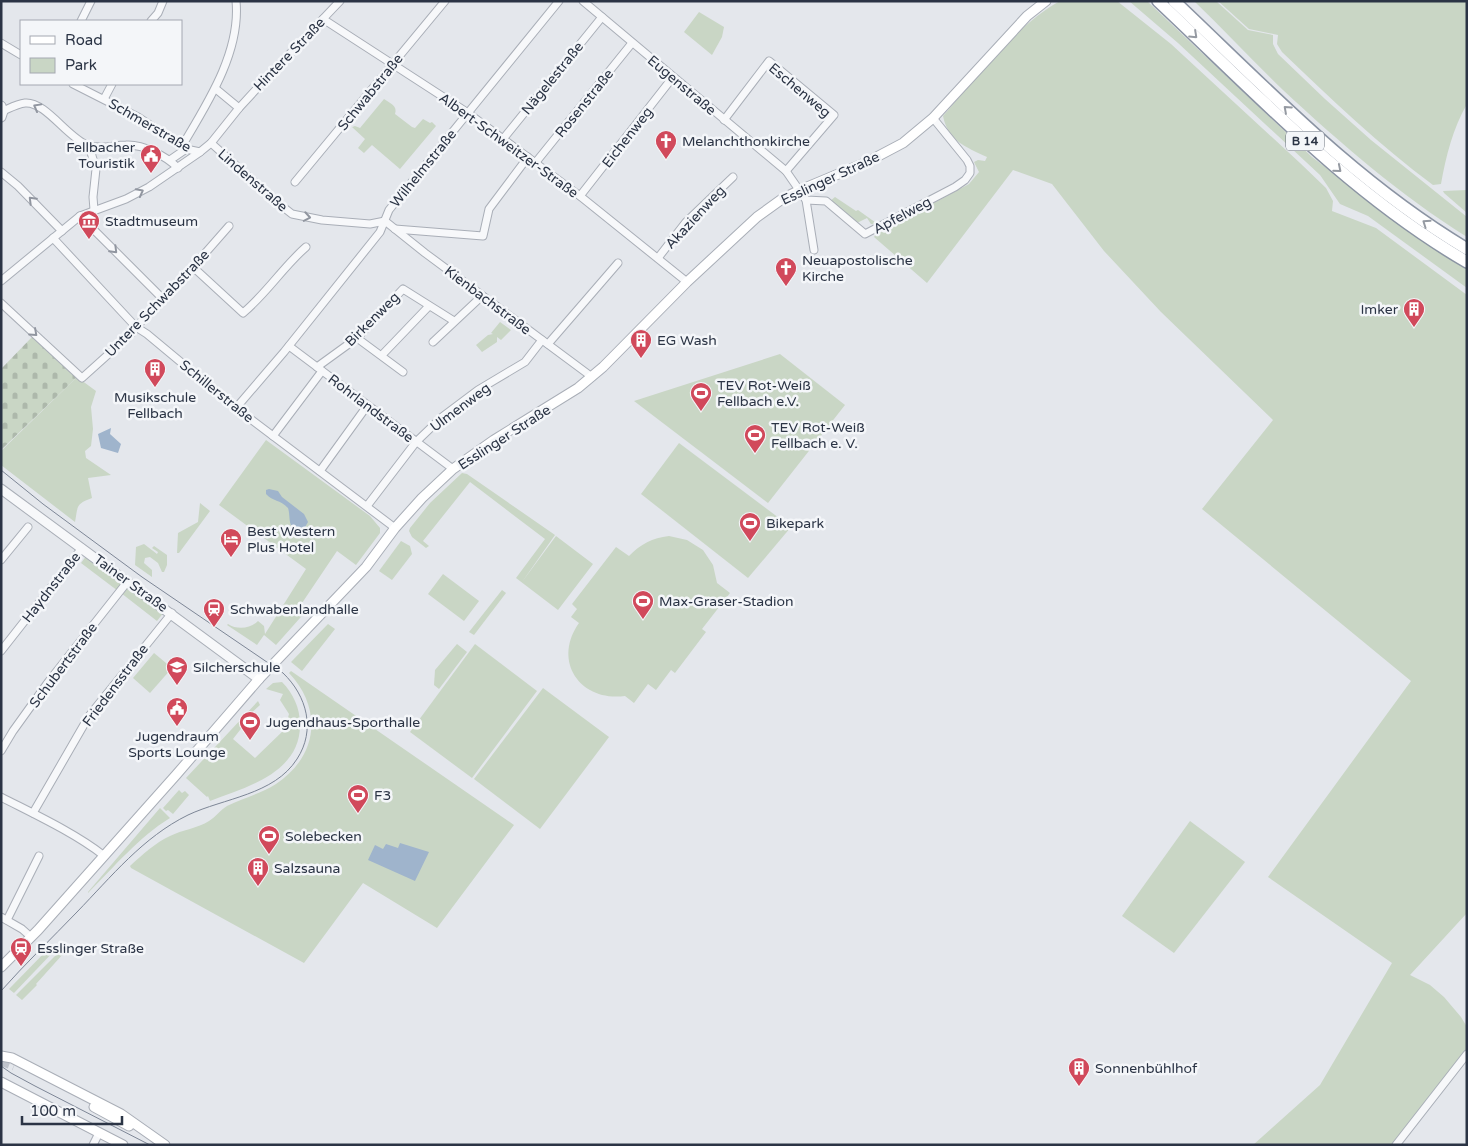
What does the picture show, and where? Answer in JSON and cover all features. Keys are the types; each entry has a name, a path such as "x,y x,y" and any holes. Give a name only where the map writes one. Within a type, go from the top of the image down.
{"highway":[{"name":"B 14","path":"1158,1 1346,176 1387,209 1467,262"},
{"name":"B 14","path":"1174,1 1348,163 1393,199 1467,249"}],"main road":[{"name":"Esslinger Straße","path":"1,967 31,937 208,739 259,678 366,567 395,528 422,498 454,469 494,440 563,399 592,377 687,282 757,216 782,199 800,190 867,162 903,143 933,118 1027,16 1046,1"},
{"path":"1,1056 12,1058 121,1114 164,1145"},
{"path":"14,1066 164,1145"},
{"path":"1,1082 123,1145"},
{"path":"1,1088 95,1141 112,1145"}],"street":[{"path":"82,20 91,1"},
{"path":"152,20 158,13 163,1"},
{"path":"170,160 184,147 216,89 229,51 237,16 236,1"},
{"name":"Hintere Straße","path":"1,281 80,216 126,199 149,187 211,143 238,108 340,1"},
{"name":"Schwabstraße","path":"294,182 336,134 445,1"},
{"name":"Wilhelmstraße","path":"236,408 289,346 380,232 389,210 559,1"},
{"name":"Eugenstraße","path":"583,1 786,171 800,190"},
{"name":"Nägelestraße","path":"503,139 602,17"},
{"name":"Albert-Schweitzer-Straße","path":"323,19 468,113 536,162 687,282"},
{"path":"1,43 20,54"},
{"name":"Rosenstraße","path":"536,162 632,43"},
{"name":"Eschenweg","path":"724,120 769,61 834,115 786,171"},
{"name":"Eichenweg","path":"580,196 673,78"},
{"name":"Schmerstraße","path":"75,85 138,117 184,147 200,152"},
{"path":"104,99 111,85"},
{"path":"216,89 238,108"},
{"path":"2,111 27,102 37,104 74,137 89,146 105,147 127,144 151,151 170,160 178,168"},
{"name":"Apfelweg","path":"806,200 826,201 865,234 965,180 970,173 970,166 967,160 933,118"},
{"name":"Lindenstraße","path":"211,143 285,209 298,216 370,224 385,221"},
{"path":"89,146 96,169 93,197 94,210"},
{"path":"394,229 483,236 489,209 528,157"},
{"path":"1,172 18,186 62,231"},
{"name":"Akazienweg","path":"658,258 686,222 733,177"},
{"path":"800,190 806,200 814,250"},
{"path":"80,216 163,299"},
{"name":"Kienbachstraße","path":"385,221 482,296 592,377"},
{"name":"Untere Schwabstraße","path":"1,303 82,378 132,333 229,226"},
{"name":"Schillerstraße","path":"53,238 111,303 136,327 236,408 395,528"},
{"path":"193,267 244,313 257,301 296,255 306,247"},
{"name":"Ulmenweg","path":"367,506 416,442 442,416 478,390 525,362 618,263"},
{"name":"Birkenweg","path":"273,436 319,369 357,338 403,289 454,321"},
{"path":"433,342 482,296"},
{"path":"382,355 429,306"},
{"path":"357,338 403,372"},
{"name":"Rohrlandstraße","path":"289,346 454,469"},
{"path":"320,471 367,406"},
{"name":"Tainer Straße","path":"1,489 259,678"},
{"path":"1,560 28,527"},
{"name":"Haydnstraße","path":"1,651 82,548"},
{"name":"Schubertstraße","path":"1,751 13,731 49,682 128,581"},
{"name":"Friedensstraße","path":"33,813 89,716 172,613"},
{"path":"1,797 94,848 103,856"},
{"path":"31,937 4,919 39,856"},
{"path":"1396,1145 1467,1054"}],"green space":[{"path":"1060,1 1117,1 1171,44 1326,188 1333,201 1332,211 1376,228 1467,295 1467,913 1410,975 1430,985 1444,997 1461,1017 1467,1027 1467,1048 1394,1145 1253,1145 1320,1085 1392,963 1268,877 1411,681 1202,509 1273,420 1161,312 1104,251 1052,184 1013,170 927,283 874,237 876,234 969,184 979,172 974,162 978,160 985,161 987,157 959,142 949,132 943,116 1012,38 1044,11"},
{"path":"1129,1 1147,1 1312,157 1418,238 1467,269 1467,288 1368,216 1340,204 1320,175 1178,43"},
{"path":"1194,1 1216,1 1248,30 1273,35 1273,44 1278,54 1325,99 1371,140 1467,217 1467,237 1418,204 1349,149 1283,90"},
{"path":"1218,1 1467,1 1467,104 1451,142 1441,184 1433,185 1413,170 1337,104 1282,52 1277,44 1278,35 1249,29"},
{"path":"699,12 724,27 722,37 712,55 684,32"},
{"path":"384,99 394,107 395,114 412,127 415,128 423,119 430,123 432,122 436,126 400,169 372,145 364,153 358,148 365,139 352,127 360,128"},
{"path":"1467,190 1467,213 1443,191"},
{"path":"835,197 879,225 871,224 867,218 855,224 829,202"},
{"path":"500,322 511,330 501,340 497,337 497,342 482,352 476,345 488,335 493,334 491,333"},
{"path":"32,337 76,378 1,450 1,369"},
{"name":"TEV Rot-Weiß Fellbach e. V.","path":"780,354 845,405 768,503 634,401"},
{"path":"76,378 96,391 91,407 93,429 91,446 85,451 86,458 111,475 88,478 92,498 80,504 77,509 75,522 1,465 1,451"},
{"path":"266,440 370,516 380,528 380,533 356,565 337,551 302,603 308,609 276,645 264,635 257,645 227,625 243,628 251,626 258,621 264,626 265,634 306,569 219,505"},
{"path":"679,443 791,527 748,578 641,494"},
{"path":"462,473 467,474 555,535 522,582 556,536 593,564 558,610 516,578 545,539 470,482 423,541 429,546 426,548 412,537 409,531 410,528 430,503"},
{"path":"200,503 210,511 179,553 177,553 178,533 198,522"},
{"name":"Max-Graser-Stadion","path":"669,536 687,540 703,550 713,565 717,583 730,593 702,629 706,632 675,673 671,670 656,690 648,684 634,703 625,696 609,696 595,692 584,686 575,676 570,664 568,651 571,637 579,623 571,617 577,609 572,604 616,547 629,556 647,542"},
{"path":"401,541 410,546 412,554 392,580 379,571"},
{"path":"144,544 157,554 158,552 152,548 154,546 167,555 167,565 164,572 162,572 158,563 150,557 145,558 144,563 152,570 152,577 135,565 136,547"},
{"path":"87,555 125,583 118,591 81,563"},
{"path":"443,574 479,601 464,621 428,594"},
{"path":"130,587 164,612 157,621 121,593"},
{"path":"502,590 506,593 474,635 469,632"},
{"path":"328,624 335,629 302,671 291,662"},
{"path":"457,644 467,652 439,689 434,685 435,670"},
{"path":"475,644 537,691 472,778 410,732"},
{"path":"154,653 172,668 150,693 133,678"},
{"name":"F3","path":"291,671 514,825 437,928 363,883 304,963 131,868 130,866 139,858 164,839 205,823 227,806 276,784 290,773 301,760 308,746 311,717 300,687 289,673"},
{"path":"282,682 295,701 300,718 298,741 292,754 282,766 270,775 240,790 210,801 208,796 186,778 258,701 260,705 249,715 247,721 233,739 255,758 285,729 289,714 280,700 283,694 266,689 273,683"},
{"path":"543,688 609,737 540,829 474,779"},
{"path":"179,790 182,793 185,791 189,795 173,814 163,808"},
{"path":"160,808 170,818 137,843 88,893 88,892"},
{"path":"1190,821 1245,862 1174,953 1122,916"},
{"path":"52,945 56,949 14,993 9,989"},
{"path":"59,952 63,954 22,1000 16,995"}],"water":[{"path":"111,428 110,434 121,444 118,453 101,448 98,434"},
{"path":"266,490 278,491 282,497 304,514 308,522 304,529 297,531 294,529 291,524 288,508 266,494"},
{"path":"400,843 429,852 415,881 368,860 375,845 383,849 386,844 398,848"}],"tunnel":[{"path":"1,1061 14,1066"}],"tram line":[{"path":"1,470 43,504 142,577 283,673 298,692 303,703 307,725 303,748 287,771 275,781 262,788 188,815 156,835 115,872 1,991"},
{"path":"1,1066 35,1086 150,1145"}],"place":[{"name":"Melanchthonkirche","path":"666,160"},
{"name":"Fellbacher Touristik","path":"151,174"},
{"name":"Stadtmuseum","path":"89,240"},
{"name":"Neuapostolische Kirche","path":"786,287"},
{"name":"Imker","path":"1414,328"},
{"name":"EG Wash","path":"641,359"},
{"name":"Musikschule Fellbach","path":"155,388"},
{"name":"TEV Rot-Weiß Fellbach e.V.","path":"701,412"},
{"name":"TEV Rot-Weiß Fellbach e. V.","path":"755,454"},
{"name":"Bikepark","path":"750,542"},
{"name":"Best Western Plus Hotel","path":"231,558"},
{"name":"Max-Graser-Stadion","path":"643,620"},
{"name":"Schwabenlandhalle","path":"214,628"},
{"name":"Silcherschule","path":"177,686"},
{"name":"Jugendraum Sports Lounge","path":"177,727"},
{"name":"Jugendhaus-Sporthalle","path":"250,741"},
{"name":"F3","path":"358,814"},
{"name":"Solebecken","path":"269,855"},
{"name":"Salzsauna","path":"258,887"},
{"name":"Esslinger Straße","path":"21,967"},
{"name":"Sonnenbühlhof","path":"1079,1087"}]}
